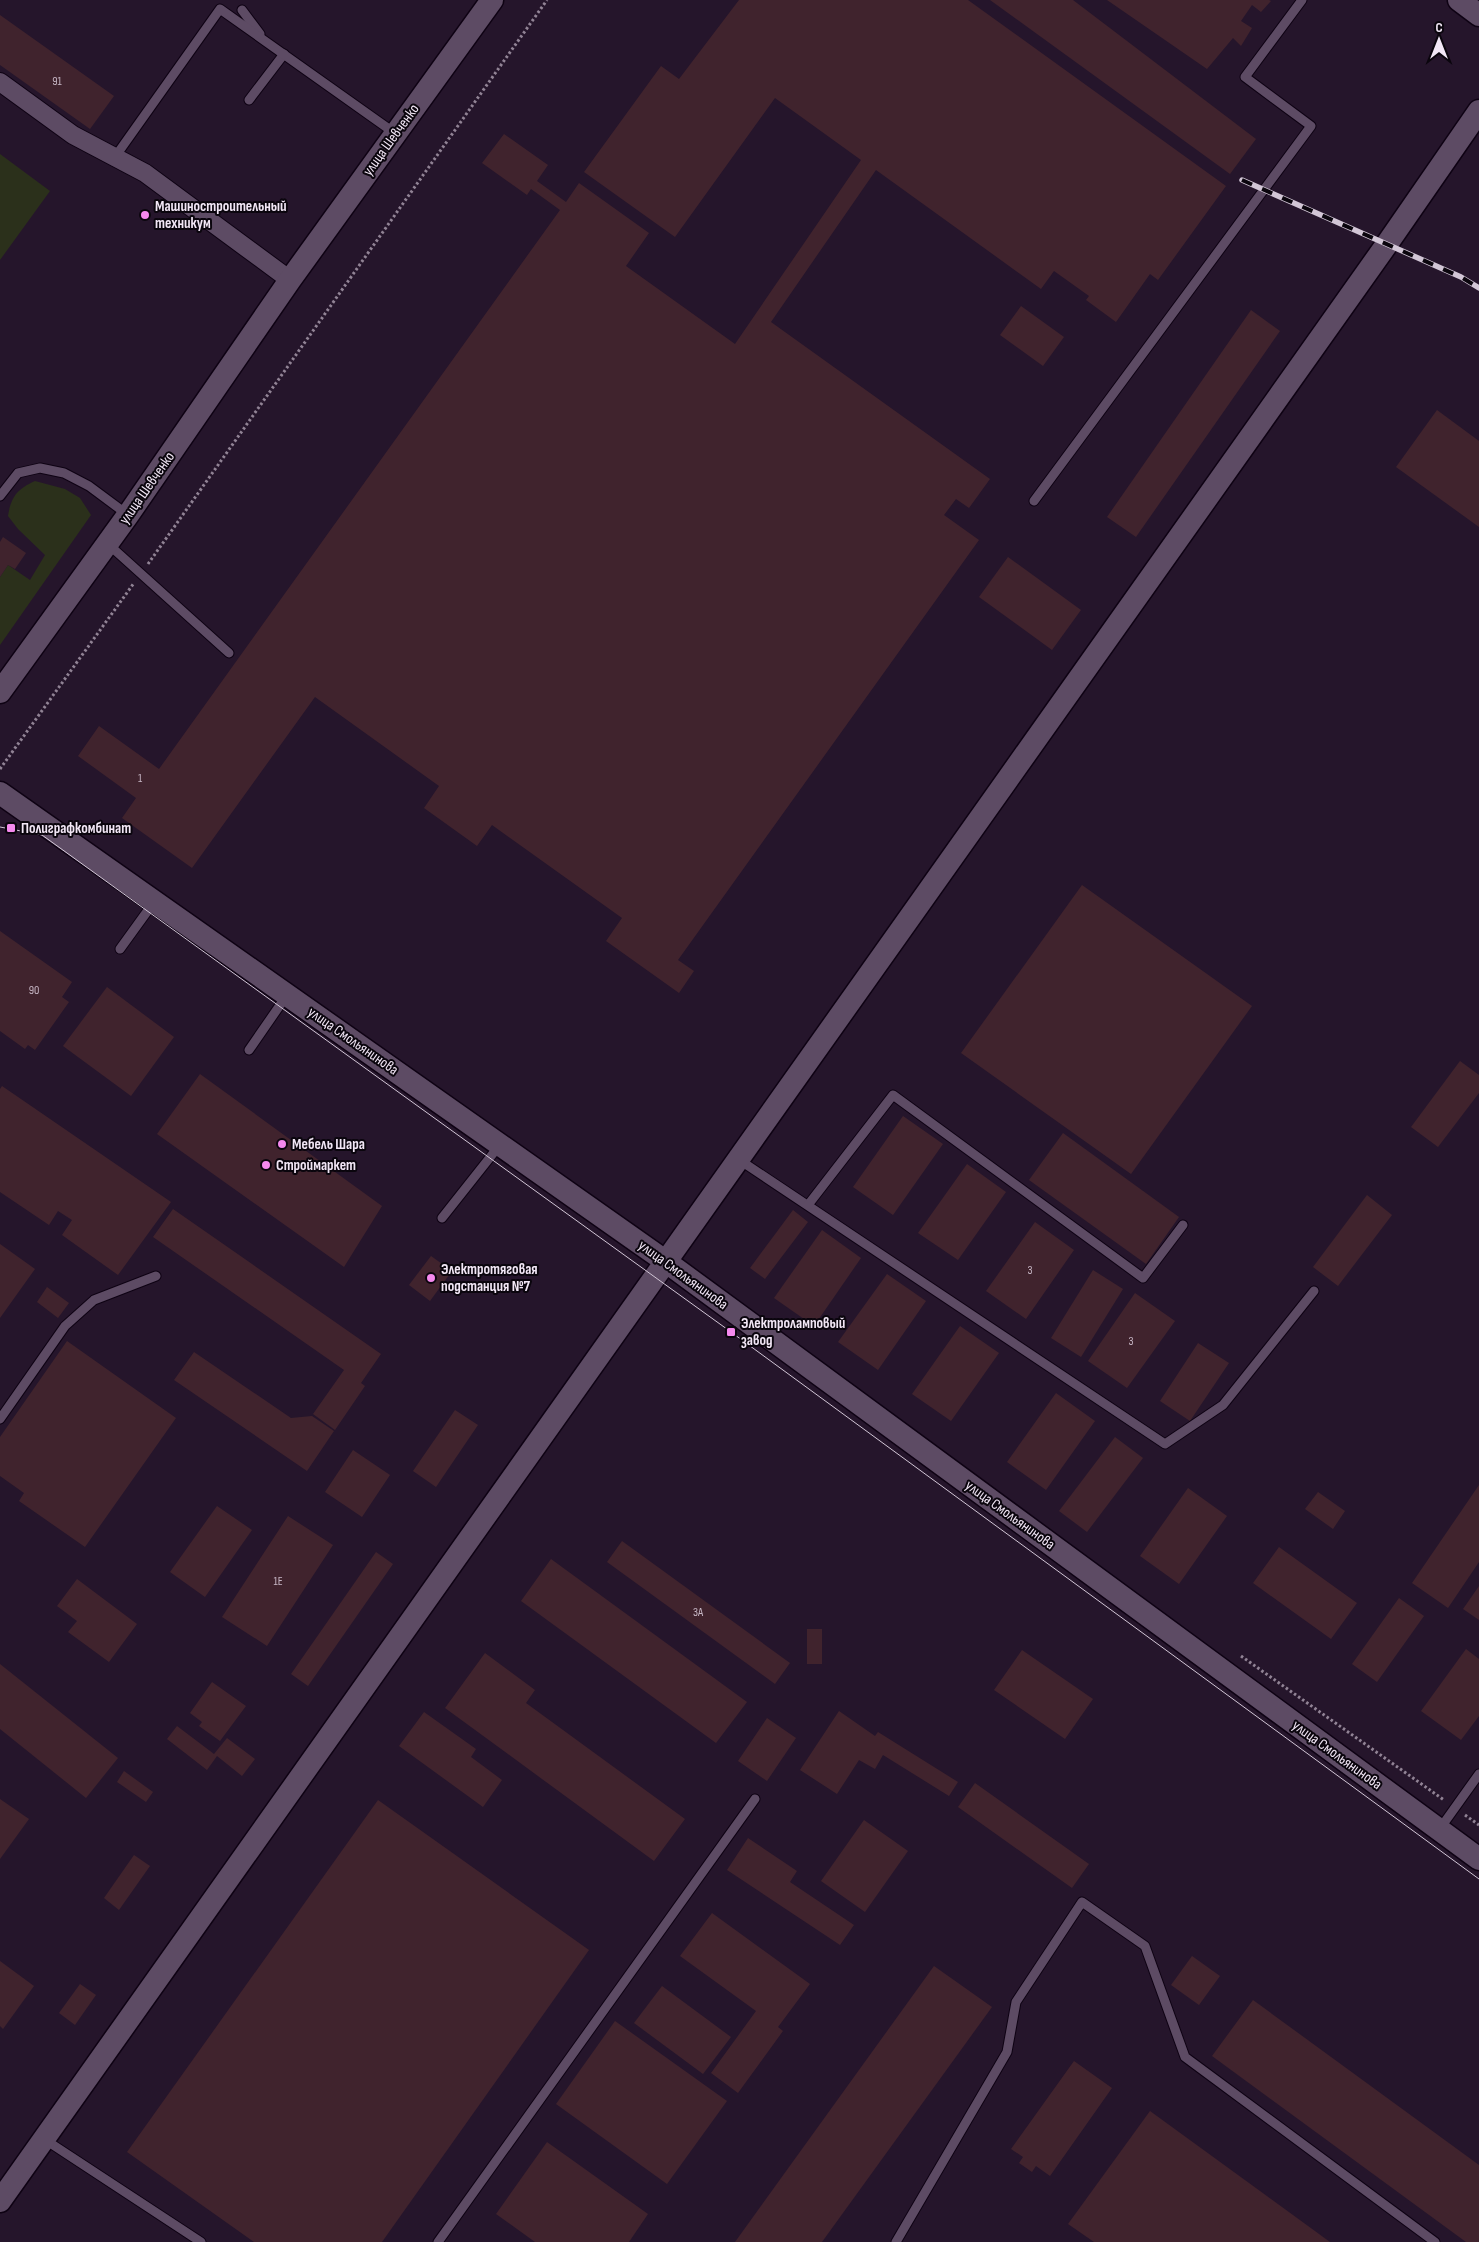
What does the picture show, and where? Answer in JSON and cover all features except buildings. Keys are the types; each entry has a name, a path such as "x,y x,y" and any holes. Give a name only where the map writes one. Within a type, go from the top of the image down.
{"street":[{"name":"улица Шевченко","path":"0,692 108,544 290,280 492,0"},
{"path":"1459,0 1479,15"},
{"path":"0,82 73,135 145,173 290,280"},
{"path":"0,2201 1387,244 1479,110"},
{"name":"улица Смольянинова","path":"0,793 665,1261 1479,1859"}],"lane":[{"path":"1034,501 1311,126 1245,77 1302,0"},
{"path":"115,157 220,8 396,134"},
{"path":"242,10 265,41"},
{"path":"249,100 284,54"},
{"path":"0,496 18,474 40,468 64,472 128,515"},
{"path":"108,544 229,653"},
{"path":"120,949 154,902"},
{"path":"249,1050 287,995"},
{"path":"808,1205 893,1095 1143,1278 1183,1225"},
{"path":"442,1218 500,1145"},
{"path":"738,1159 1165,1444 1222,1405 1314,1291"},
{"path":"0,1419 66,1326 94,1300 156,1276"},
{"path":"1439,1830 1479,1774"},
{"path":"438,2242 755,1799"},
{"path":"896,2242 1007,2052 1016,2002 1082,1902 1145,1946 1185,2057 1435,2242"},
{"path":"44,2139 201,2242"}],"path":[{"path":"0,769 141,574 547,0"}],"green space":[{"path":"0,154 50,191 0,260"},
{"path":"35,481 65,489 80,498 91,515 0,645 0,577 8,565 30,580 45,555 18,529 8,516 16,494"}],"tram line":[{"path":"0,827 42,835 731,1332 1479,1879"}],"railway":[{"path":"1242,180 1461,277 1479,288"}],"place":[{"name":"Машиностроительный техникум","path":"145,215"},
{"name":"Полиграфкомбинат","path":"11,828"},
{"name":"Мебель Шара","path":"282,1144"},
{"name":"Строймаркет","path":"266,1165"},
{"name":"Электротяговая подстанция №7","path":"431,1278"},
{"name":"Электроламповый завод","path":"731,1332"}]}
